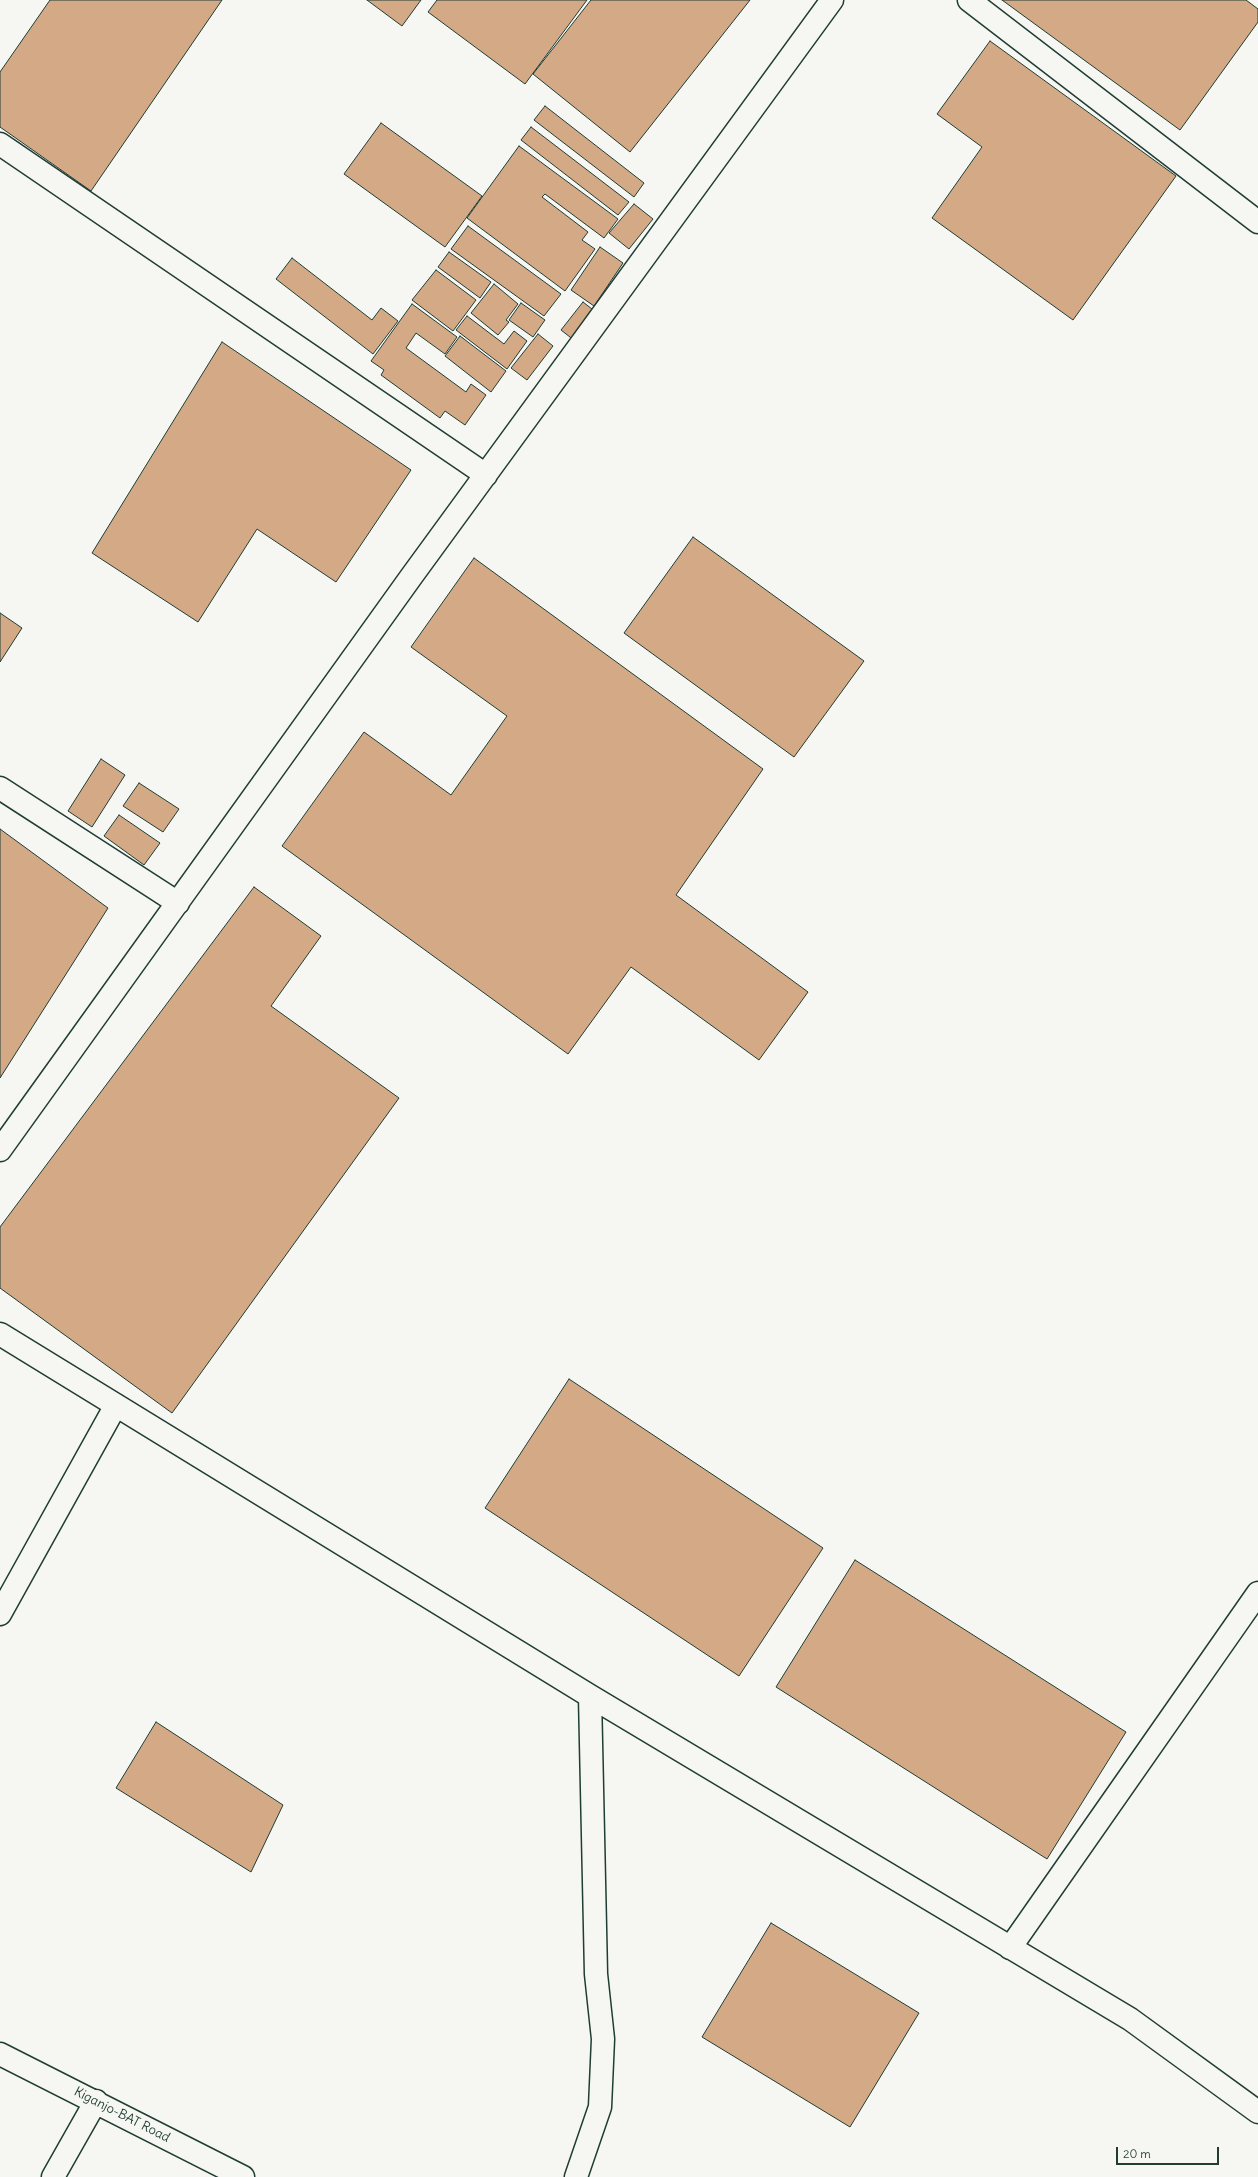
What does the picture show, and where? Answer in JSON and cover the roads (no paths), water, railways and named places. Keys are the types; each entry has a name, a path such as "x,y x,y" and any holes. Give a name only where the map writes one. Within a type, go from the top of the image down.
{"street":[{"path":"0,1150 486,475 832,0"},
{"path":"969,0 1258,222"},
{"path":"0,144 486,475"},
{"path":"0,788 178,903"},
{"path":"0,1334 590,1696 1130,2019 1258,2112"},
{"path":"0,1614 116,1405"},
{"path":"1010,1948 1258,1593"},
{"path":"576,2177 600,2107 603,2039 596,1974 590,1696"},
{"name":"Kiganjo-BAT Road","path":"0,2054 96,2101 243,2177"},
{"path":"53,2177 96,2101"}]}
